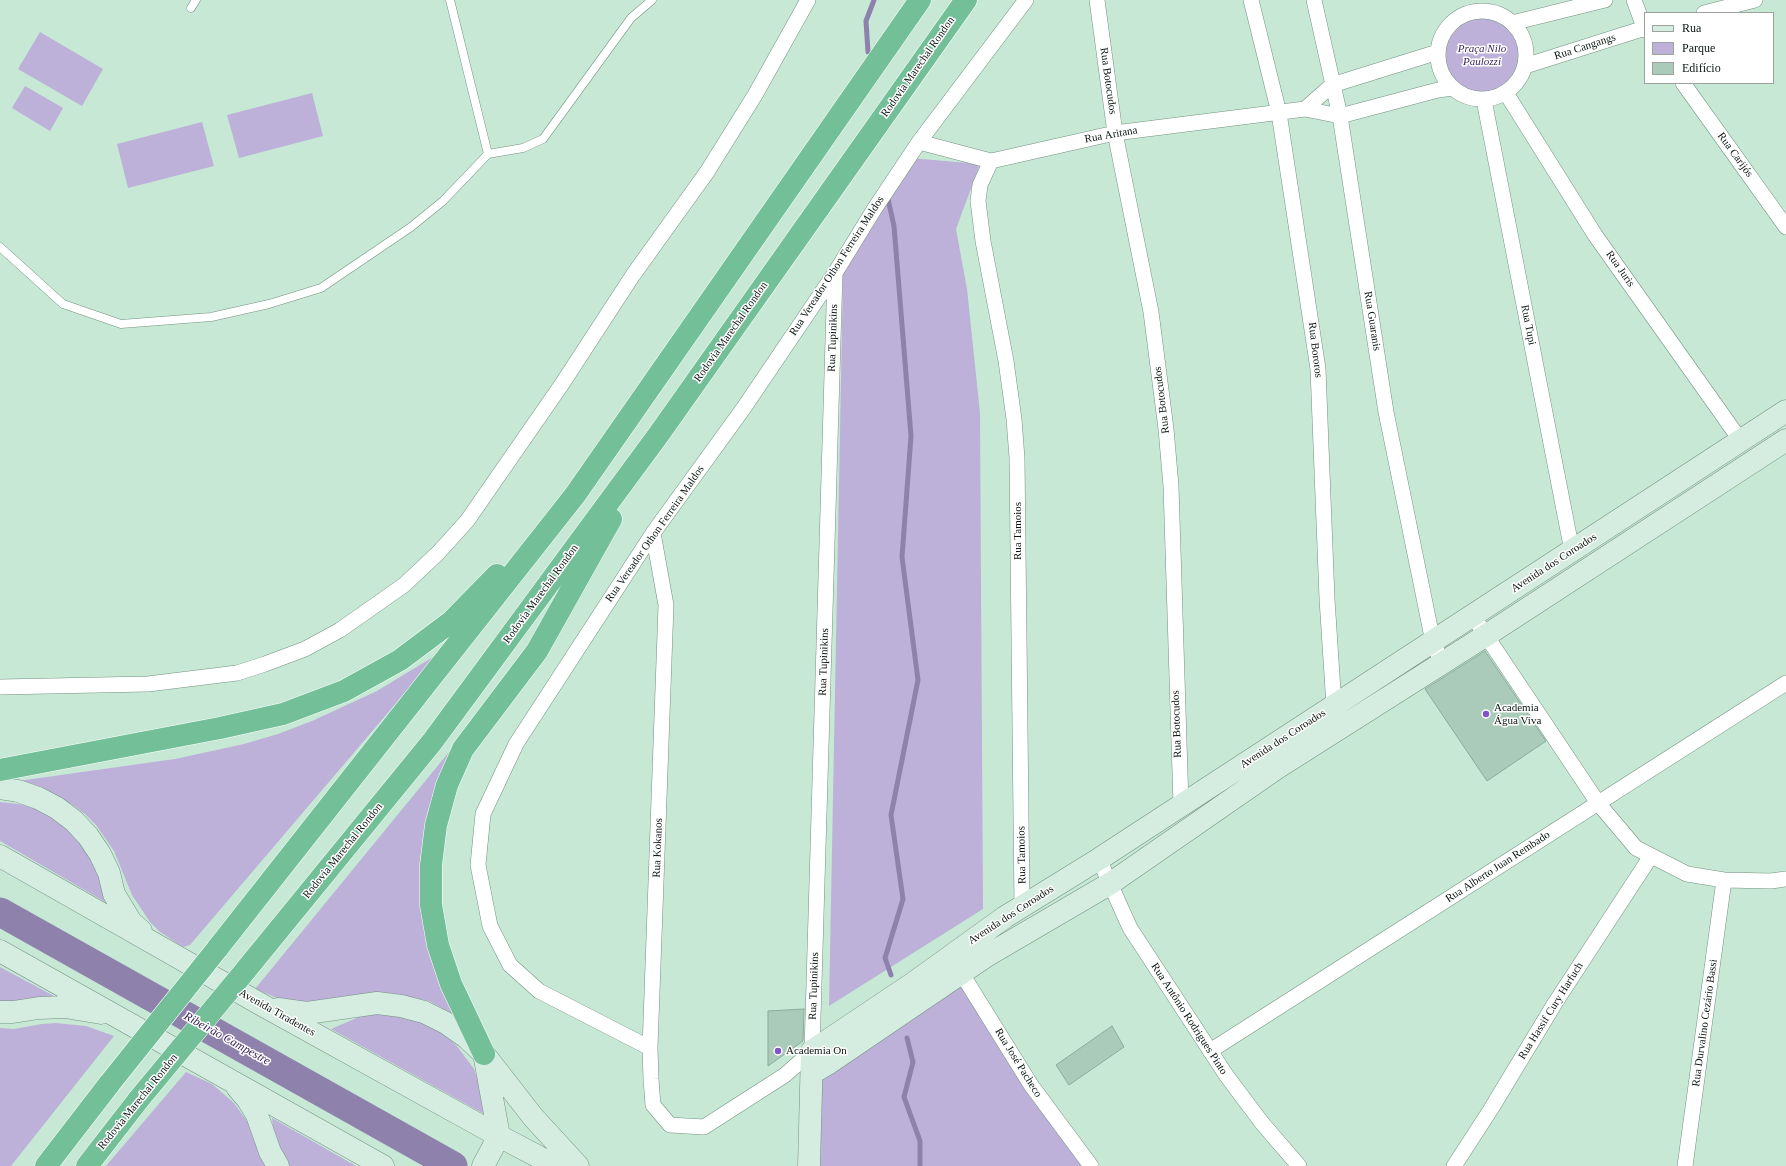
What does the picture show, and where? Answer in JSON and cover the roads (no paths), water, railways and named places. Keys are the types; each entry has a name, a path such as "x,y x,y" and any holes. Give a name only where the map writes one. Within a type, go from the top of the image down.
{"highway":[{"path":"46,1166 110,1083 217,950 575,496 920,0"},
{"name":"Rodovia Marechal Rondon","path":"87,1166 432,742 659,434 966,0"},
{"path":"484,1054 451,984 438,945 431,905 432,851 436,824 447,785 463,749 537,651 659,434"},
{"path":"0,770 220,728 283,714 344,691 400,660 452,621 575,496"}],"street":[{"path":"794,0 796,19"},
{"path":"0,687 148,684 237,673 265,664 305,648 340,630 404,585 438,553 467,521 562,384 633,275 707,172 755,95 796,19 808,0"},
{"name":"Rua Vereador Othon Ferreira Maldos","path":"650,1048 539,991 510,965 490,926 478,865 483,814 516,744 653,533 743,409 835,273 875,208 920,142 1026,0"},
{"name":"Rua Botocudos","path":"1097,0 1115,133 1152,312 1166,429 1171,493 1181,805"},
{"name":"Rua Bororos","path":"1252,0 1279,114 1318,369 1327,599 1334,706"},
{"name":"Rua Guaranis","path":"1314,0 1340,116 1386,412 1433,642 1442,663"},
{"path":"1512,23 1605,0"},
{"path":"1634,0 1644,26"},
{"path":"1708,12 1755,0"},
{"path":"1465,7 1502,16 1512,23 1520,32 1526,54 1525,66 1520,79 1506,93 1496,98 1484,100 1462,95 1452,88 1444,77 1439,65 1438,52 1441,39 1447,28 1456,20 1465,7"},
{"name":"Rua Cangangs","path":"1525,66 1644,29"},
{"path":"1306,109 1332,85 1438,52"},
{"name":"Rua Carijós","path":"1684,84 1786,227"},
{"name":"Rua Aritana","path":"920,142 991,161 1115,133 1279,114 1306,109 1340,116 1438,90 1452,88"},
{"name":"Rua Juris","path":"1506,93 1595,235 1741,441"},
{"name":"Rua Tupi","path":"1484,100 1572,551"},
{"name":"Rua Tamoios","path":"991,161 980,185 978,201 983,241 1006,361 1014,419 1017,458 1022,906"},
{"name":"Rua Tupinikins","path":"812,1051 835,273"},
{"name":"Avenida dos Coroados","path":"785,1076 812,1073 829,1063 956,964 1022,906 1099,859 1786,411"},
{"name":"Avenida dos Coroados","path":"704,1127 785,1076 812,1051 912,984 956,964 988,955 1111,883 1277,768 1786,440"},
{"name":"Rua Kokanos","path":"653,533 666,605 650,1048 654,1105 670,1124 704,1127"},
{"path":"1473,616 1598,803 1636,848 1687,874 1724,880 1771,881 1786,879"},
{"name":"Rua Alberto Juan Rembado","path":"1210,1051 1786,683"},
{"path":"0,788 18,791 38,798 57,808 74,821 88,836 100,854 109,873 114,894 131,922 155,944"},
{"name":"Avenida Tiradentes","path":"0,856 498,1139 556,1166"},
{"name":"Rua Hassif Cury Harfuch","path":"1454,1166 1491,1109 1555,1003 1651,856"},
{"name":"Rua Antônio Rodrigues Pinto","path":"1099,859 1130,928 1210,1051 1262,1123 1299,1166"},
{"name":"Rua Durvalino Cezário Bassi","path":"1685,1166 1724,880"},
{"path":"0,951 383,1166"},
{"name":"Rua José Pacheco","path":"956,964 1030,1085 1091,1166"},
{"path":"262,1005 307,1013 377,1003 401,1006 424,1012 446,1023 466,1037 484,1054 533,1117 578,1166"},
{"path":"0,1012 13,1012 39,1008 65,1008 92,1010 118,1017"},
{"path":"809,1166 812,1051"},
{"path":"483,1166 498,1139 484,1054"},
{"path":"224,1076 237,1087 248,1100 257,1115 270,1152 278,1166"}],"lane":[{"path":"191,8 196,0"},
{"path":"450,0 488,154"},
{"path":"0,247 63,304 122,324 211,317 269,304 321,288 417,222 443,201 488,154 523,148 543,139 631,18 652,0"}],"waterway":[{"path":"868,52 866,21 874,0"},
{"path":"888,199 894,226 911,436 902,557 918,680 891,815 903,899 885,958 891,975"},
{"name":"Ribeirão Campestre","path":"0,912 453,1166"},
{"path":"907,1038 913,1062 904,1097 920,1141 920,1166"}],"place":[{"name":"Academia Água Viva","path":"1486,714"},
{"name":"Academia On","path":"778,1051"}],"park label":[{"name":"Praça Nilo Paulozzi","path":"1482,55"}]}
